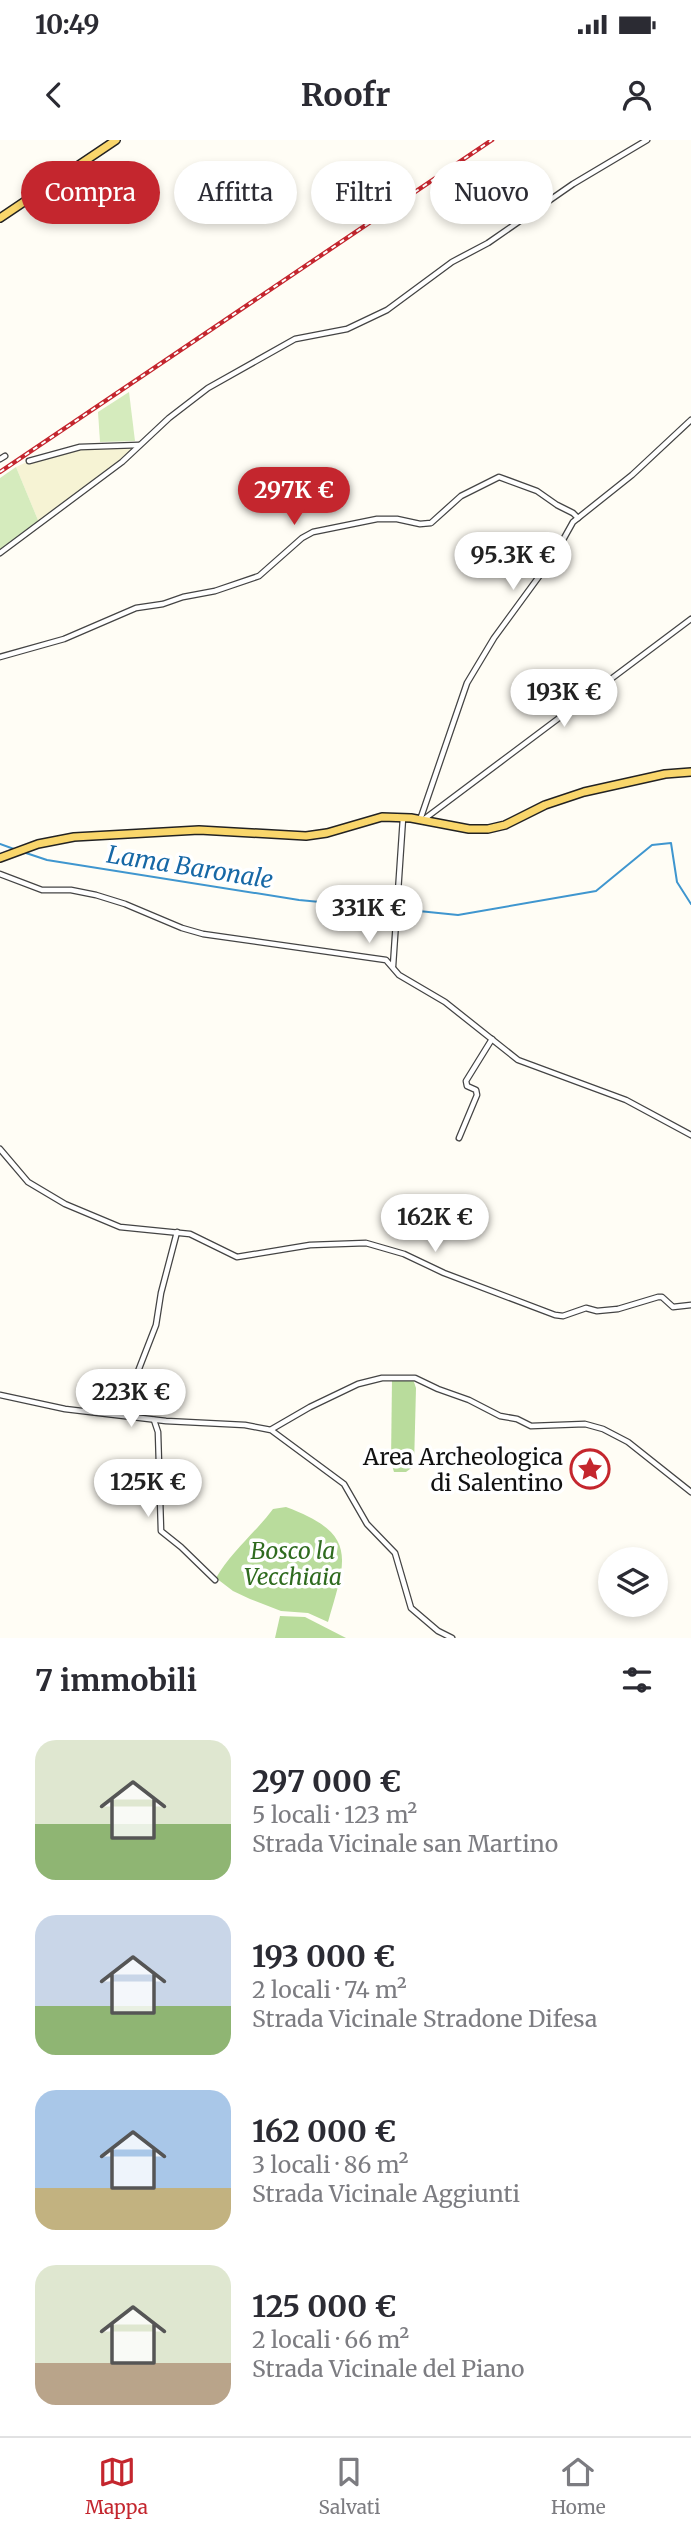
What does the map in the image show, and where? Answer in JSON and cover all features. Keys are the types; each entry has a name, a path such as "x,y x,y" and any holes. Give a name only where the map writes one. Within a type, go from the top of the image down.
{"main road":[{"path":"0,218 116,140"},
{"path":"0,858 74,837 199,830 306,836 327,833 382,817 404,817 462,828 488,829 505,825 545,805 584,792 665,774 691,772"}],"street":[{"path":"0,554 105,475 169,418 208,388 295,339 347,329 387,310 452,262 488,243 573,184 647,140"},
{"path":"421,820 469,678 494,638 554,556 578,518 632,475 691,420"},
{"path":"29,461 80,447 139,445"},
{"path":"0,657 64,639 136,608 211,592 259,576 302,538 313,532 377,519 431,523 461,496 499,477 537,491 578,518"},
{"path":"421,820 691,619"},
{"path":"393,967 404,817"},
{"path":"0,874 42,890 96,895 203,934 383,959 399,975 439,998 524,1063 626,1100 691,1135"},
{"path":"459,1138 477,1095 476,1090 467,1086 466,1082 492,1039"},
{"path":"0,1149 25,1180 74,1208 120,1227 195,1236 237,1257 310,1245 366,1243 404,1254 453,1276 559,1316 586,1308 597,1311 618,1310 658,1297 662,1297 673,1307 691,1305"},
{"path":"121,1415 156,1325 161,1293 177,1232"},
{"path":"271,1430 310,1407 358,1384 382,1378 412,1378 469,1399 500,1416 531,1426 588,1424 603,1429 628,1442 691,1492"},
{"path":"0,1395 58,1408 271,1430 344,1484 367,1524 394,1551 411,1608 440,1632 452,1638"},
{"path":"153,1419 158,1432 161,1531 215,1580"}],"shaded area":[{"path":"139,445 40,525 16,467 80,447"}],"green space":[{"path":"129,392 135,441 100,442 98,412"},
{"path":"16,467 40,525 0,553 0,478"},
{"path":"392,1379 413,1379 416,1388 414,1466 406,1472 394,1472 391,1462"},
{"name":"Bosco la Vecchiaia","path":"286,1507 310,1517 326,1528 336,1539 341,1551 342,1565 328,1622 308,1613 281,1611 250,1599 233,1591 216,1578 273,1509"},
{"name":"Bosco la Vecchiaia","path":"280,1616 305,1617 346,1638 275,1638"}],"waterway":[{"name":"Lama Baronale","path":"399,909 458,915 596,891 652,845 671,843 677,882 691,904"},
{"name":"Lama Baronale","path":"0,844 14,849"},
{"name":"Lama Baronale","path":"23,852 47,860 299,900 394,909"}],"railway":[{"path":"0,472 492,140"}],"place":[{"name":"Area Archeologica di Salentino","path":"590,1469"}]}
